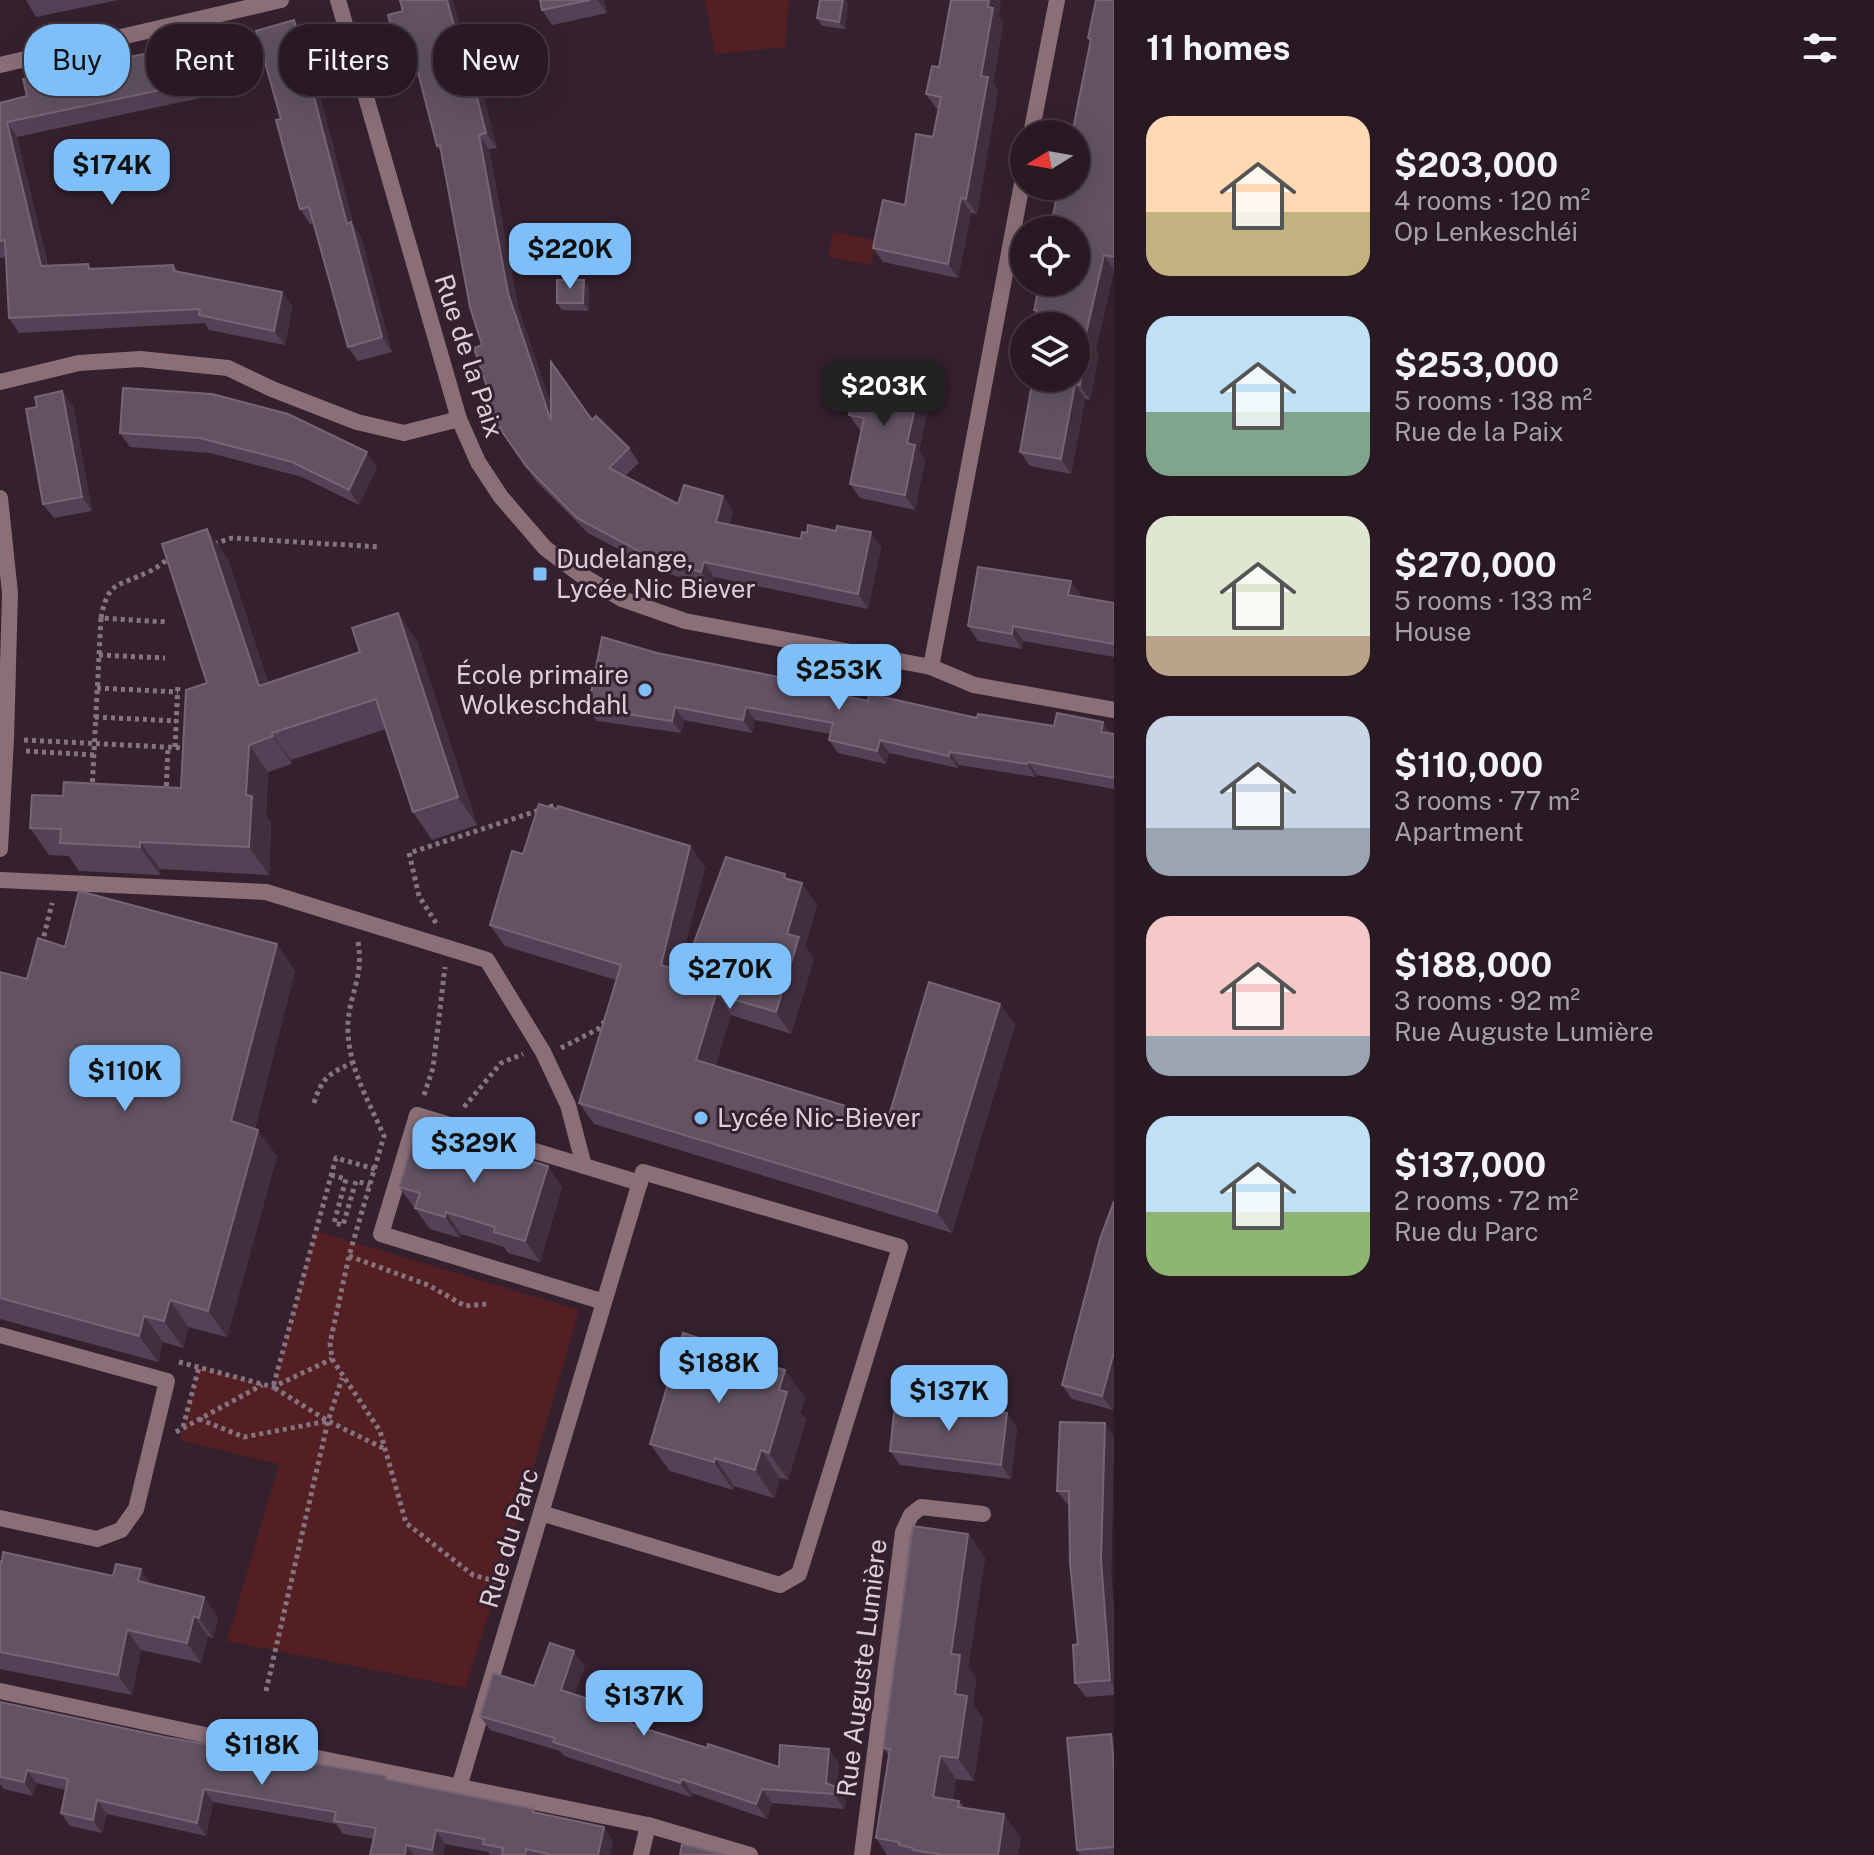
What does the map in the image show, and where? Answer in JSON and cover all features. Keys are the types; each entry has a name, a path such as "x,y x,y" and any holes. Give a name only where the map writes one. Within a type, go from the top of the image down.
{"street":[{"path":"0,65 281,0"},
{"name":"Rue de la Paix","path":"338,0 459,419 478,462 545,548 581,575 622,599 685,621 931,667 974,685 1114,710"},
{"path":"1034,120 1057,0"},
{"path":"931,667 1019,200"},
{"path":"0,382 79,363 140,359 228,368 357,422 404,433 459,419"},
{"path":"0,498 10,593 0,849"},
{"path":"0,880 266,892 487,960 543,1052 562,1091 584,1166"},
{"path":"541,1513 780,1585 799,1574 900,1247 643,1172 640,1183 417,1115 381,1234 604,1302"},
{"name":"Rue du Parc","path":"459,1787 640,1183"},
{"path":"0,1335 167,1381 136,1509 121,1530 97,1539 0,1518"},
{"name":"Rue Auguste Lumière","path":"862,1855 903,1532 911,1515 921,1507 983,1514"},
{"path":"0,1691 648,1825 750,1855"},
{"path":"641,1855 648,1825"}],"path":[{"path":"207,546 232,538 380,547"},
{"path":"92,799 104,599 116,585 151,571 168,558 181,554"},
{"path":"101,618 167,622"},
{"path":"99,655 165,658"},
{"path":"165,807 178,683"},
{"path":"97,688 178,692"},
{"path":"95,717 176,721"},
{"path":"94,755 23,751 24,740 191,748"},
{"path":"429,846 555,805"},
{"path":"42,946 51,907"},
{"path":"353,920 361,961 348,1023 352,1063 384,1136 349,1256 330,1343 332,1359 380,1431 406,1523 473,1575 518,1589"},
{"path":"314,1103 321,1082 334,1071 352,1063"},
{"path":"417,1115 433,1068"},
{"path":"273,1387 336,1158 375,1169"},
{"path":"331,1175 346,1179 334,1223 343,1225 356,1181 370,1185"},
{"path":"349,1256 428,1285 465,1306 487,1304"},
{"path":"273,1387 332,1359"},
{"path":"167,1381 172,1360 273,1387 328,1421 385,1449"},
{"path":"183,1428 199,1367"},
{"path":"266,1691 328,1421 342,1377"},
{"path":"151,1446 263,1385"},
{"path":"199,1419 244,1437 328,1421"}],"shaded area":[{"path":"705,0 789,0 785,47 715,54"},
{"path":"833,232 875,240 871,265 828,257"},
{"path":"316,1231 579,1310 510,1549 465,1688 227,1641 279,1464 180,1440 199,1367 273,1387"}],"building":[{"path":"400,0 447,0 453,24 433,24 433,96 477,96 486,133 479,135 508,293 551,421 551,362 592,420 596,416 629,448 609,468 678,504 684,485 723,496 716,522 801,539 802,532 807,533 808,525 836,531 837,526 871,532 858,594 704,562 701,572 650,557 577,518 526,466 485,407 492,402 474,348 482,345 470,307 440,145 437,146 417,69 417,24 390,24 388,15 403,11"},
{"path":"540,0 590,0 542,10"},
{"path":"820,0 843,0 839,22 817,18"},
{"path":"951,0 989,0 988,7 993,8 981,76 988,77 966,199 961,198 948,264 873,248 883,200 905,205 916,134 933,137 941,97 926,94 932,66 939,67"},
{"path":"1096,0 1114,0 1114,257 1104,255 1090,316 1090,312 1037,312 1034,310 1037,296 1090,296 1090,216 1053,216 1056,200 1090,200 1090,120 1075,120 1091,39 1088,38"},
{"path":"279,24 279,96 314,96 347,224 351,222 382,337 348,347 309,207 300,209 276,120 281,119 263,56 263,29"},
{"path":"146,54 146,93 7,122 41,266 88,264 89,269 173,265 174,271 282,292 274,331 199,315 200,309 9,318 5,240 0,241 0,103 27,96 130,96 130,57"},
{"path":"557,280 584,280 583,303 557,303"},
{"path":"860,363 922,377 907,443 915,445 905,495 850,484 864,418 849,415"},
{"path":"123,388 212,394 288,414 367,452 349,490 292,462 200,438 120,433"},
{"path":"62,391 82,497 43,504 26,409 37,407 35,397"},
{"path":"1031,392 1074,392 1061,459 1020,452"},
{"path":"207,529 259,686 360,652 352,628 398,613 458,797 413,812 376,699 272,733 273,736 249,745 246,795 252,796 249,847 140,842 140,847 60,843 61,829 30,828 32,795 63,796 64,782 181,788 186,690 207,683 162,544"},
{"path":"978,567 1071,581 1068,595 1114,603 1114,644 1013,626 1012,634 968,626"},
{"path":"602,637 657,653 824,686 823,691 868,701 869,694 977,718 978,714 1054,726 1057,713 1103,722 1101,732 1114,734 1114,778 1028,762 950,752 949,756 880,740 877,751 829,740 833,723 746,707 743,720 675,707 672,721 588,708"},
{"path":"539,804 557,809 558,806 690,846 661,965 683,972 726,857 785,874 784,878 802,883 787,934 799,937 776,1012 716,994 696,1060 888,1119 929,982 1000,1004 937,1212 579,1103 621,965 490,925 512,851 523,854"},
{"path":"79,891 277,944 231,1121 258,1130 208,1311 170,1300 164,1321 144,1316 139,1336 0,1298 0,972 27,979 38,938 65,947"},
{"path":"438,1134 467,1143 465,1148 514,1163 516,1157 548,1166 525,1241 494,1232 495,1227 446,1212 445,1217 415,1208 420,1193 399,1187 413,1141 433,1148"},
{"path":"1114,1201 1114,1352 1102,1396 1062,1385 1100,1239"},
{"path":"683,1333 740,1351 739,1357 785,1370 779,1390 787,1392 769,1453 761,1450 755,1470 650,1444"},
{"path":"895,1403 967,1412 967,1408 1007,1413 1001,1465 890,1451"},
{"path":"1060,1422 1105,1423 1101,1560 1110,1680 1075,1683 1073,1645 1078,1644 1070,1563 1069,1491 1057,1491"},
{"path":"913,1526 968,1534 951,1654 960,1655 955,1694 967,1696 958,1758 940,1756 933,1797 959,1801 958,1807 1004,1814 998,1855 937,1855 876,1838 890,1749 883,1748"},
{"path":"3,1552 113,1576 116,1564 141,1569 138,1581 204,1597 199,1618 194,1616 187,1643 127,1630 118,1675 0,1652 0,1561"},
{"path":"550,1643 574,1651 561,1690 633,1714 630,1724 707,1748 708,1744 779,1767 780,1745 829,1749 826,1783 836,1787 834,1794 762,1789 756,1804 682,1779 680,1783 553,1742 555,1738 480,1716 493,1673 534,1686"},
{"path":"0,1702 165,1737 386,1776 386,1779 534,1809 533,1812 604,1827 598,1855 552,1855 526,1849 525,1855 502,1855 503,1848 483,1844 484,1839 436,1830 432,1850 406,1845 405,1855 370,1855 376,1828 334,1821 336,1812 204,1789 197,1823 97,1800 93,1820 61,1813 68,1779 27,1770 24,1782 0,1777"},
{"path":"1111,1734 1114,1847 1077,1850 1067,1738"},
{"path":"682,1844 726,1855 680,1855"}],"place":[{"name":"Dudelange, Lycée Nic Biever","path":"540,574"},
{"name":"École primaire Wolkeschdahl","path":"645,690"},
{"name":"Lycée Nic-Biever","path":"701,1118"}]}
